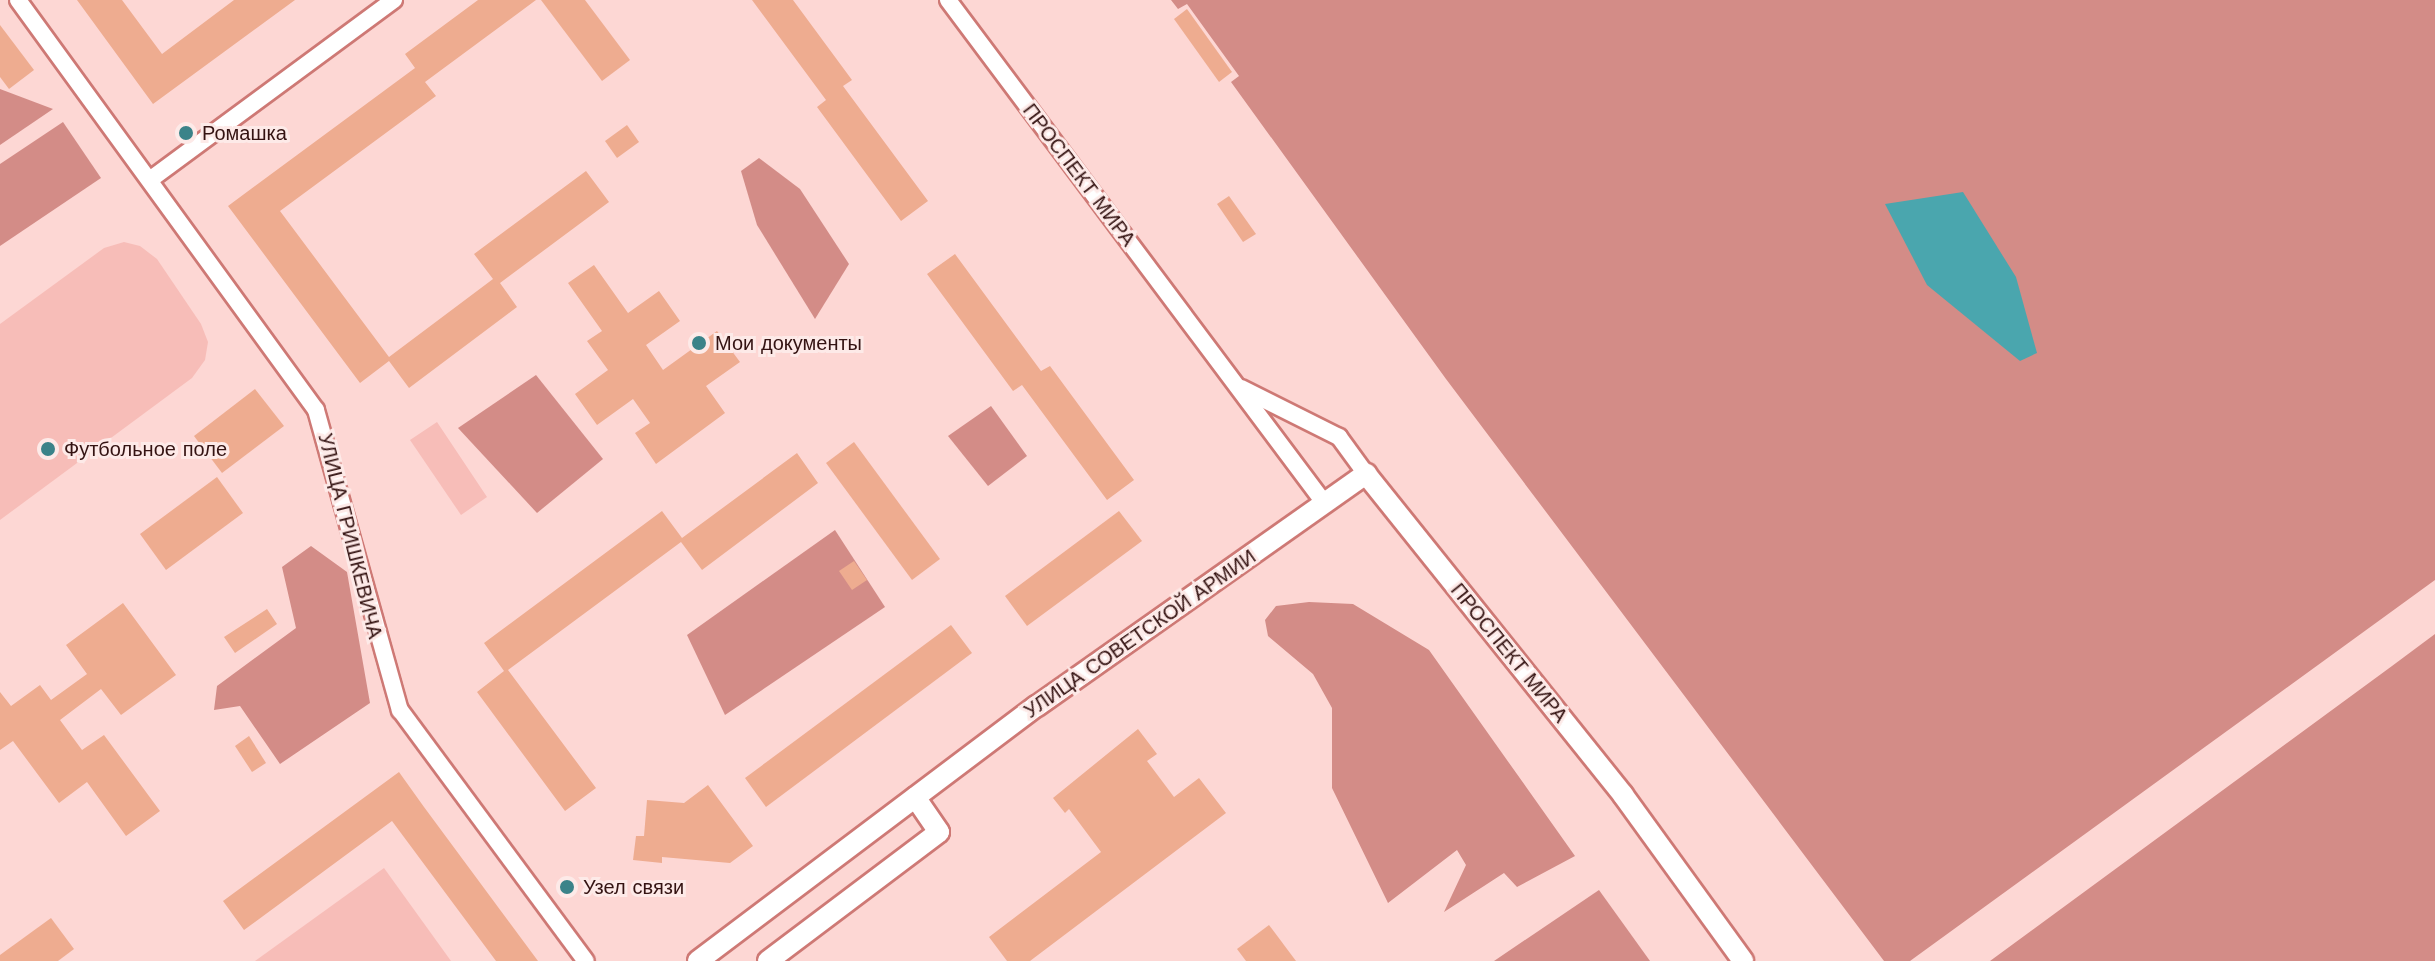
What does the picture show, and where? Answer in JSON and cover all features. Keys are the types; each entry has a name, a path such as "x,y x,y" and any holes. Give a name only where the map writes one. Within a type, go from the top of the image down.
{"street":[{"name":"УЛИЦА ГРИШКЕВИЧА","path":"18,0 316,410 400,710 586,961"},
{"path":"151,179 394,0"},
{"name":"ПРОСПЕКТ МИРА","path":"948,0 1325,504"},
{"name":"ПРОСПЕКТ МИРА","path":"1239,387 1339,437 1623,795 1743,961"},
{"name":"УЛИЦА СОВЕТСКОЙ АРМИИ","path":"698,961 915,797 1366,474"},
{"path":"768,961 939,832 915,797"}],"shaded area":[{"path":"1171,0 2435,0 2435,580 1910,961 1884,961 1446,379 1231,82 1239,76 1187,4 1178,9"},
{"path":"0,89 53,109 0,145"},
{"path":"63,122 101,178 0,246 0,164"},
{"path":"759,158 800,189 849,264 815,319 757,225 741,171"},
{"name":"Футбольное поле","path":"124,242 140,246 157,259 201,324 208,342 205,360 192,378 0,520 0,324 104,248"},
{"path":"536,375 603,459 537,513 458,428"},
{"path":"991,406 1027,456 988,486 948,436"},
{"path":"437,422 487,497 461,515 410,440"},
{"path":"835,530 885,607 725,715 687,635"},
{"path":"311,546 347,572 370,703 280,764 240,706 214,710 217,686 296,628 282,567"},
{"path":"1309,602 1353,604 1429,650 1575,856 1517,887 1504,873 1444,912 1466,865 1457,850 1388,903 1332,788 1332,708 1313,674 1268,636 1265,620 1276,606"},
{"path":"2435,634 2435,961 1990,961 2392,666"},
{"path":"384,868 451,961 255,961"},
{"path":"1599,890 1650,961 1494,961"}],"water":[{"path":"1963,192 2016,277 2037,353 2020,361 1927,285 1885,204"}],"building":[{"path":"77,0 122,0 162,54 234,0 295,0 153,104"},
{"path":"478,0 536,0 425,82 436,96 280,211 389,357 493,279 474,254 586,171 609,202 500,283 517,307 409,388 389,361 360,383 228,206 415,68 405,54"},
{"path":"541,0 585,0 630,60 602,81"},
{"path":"752,0 793,0 852,80 843,86 928,201 901,221 817,107 826,100"},
{"path":"1187,9 1232,72 1219,82 1174,19"},
{"path":"0,25 34,70 9,89 0,77"},
{"path":"627,125 639,142 617,158 605,141"},
{"path":"1229,196 1256,234 1243,242 1217,204"},
{"path":"955,254 1041,371 1050,366 1134,480 1107,500 1022,385 1013,391 927,274"},
{"path":"594,265 628,313 659,291 680,321 646,345 663,370 717,331 740,362 706,386 725,413 656,464 635,433 650,423 633,399 597,425 575,394 608,370 587,341 602,331 568,283"},
{"path":"255,389 284,426 222,473 194,436"},
{"path":"854,442 940,559 912,580 826,463"},
{"path":"797,453 818,483 702,570 681,542 508,670 596,788 565,811 477,692 504,671 484,643 662,511 682,538"},
{"path":"217,477 243,513 166,570 140,534"},
{"path":"1119,511 1142,541 1027,626 1005,596"},
{"path":"854,561 867,580 852,590 839,571"},
{"path":"123,603 176,675 121,715 101,689 60,720 82,750 104,735 160,811 126,836 87,782 59,803 13,741 0,750 0,692 11,706 40,685 51,700 87,674 66,645"},
{"path":"267,609 277,624 235,653 224,637"},
{"path":"951,625 972,653 766,807 745,778"},
{"path":"1138,729 1157,754 1147,761 1174,797 1199,778 1226,813 1030,961 1007,961 989,937 1101,852 1069,809 1065,813 1053,798"},
{"path":"249,736 266,763 252,772 235,746"},
{"path":"399,772 538,961 496,961 392,821 244,930 223,901"},
{"path":"708,785 753,846 730,863 662,857 662,863 633,860 636,836 644,836 647,800 684,803"},
{"path":"51,918 74,949 58,961 0,961 0,955"},
{"path":"1269,925 1296,961 1246,961 1237,949"}],"place":[{"name":"Ромашка","path":"186,133"},
{"name":"Мои документы","path":"699,343"},
{"name":"Футбольное поле","path":"48,449"},
{"name":"Узел связи","path":"567,887"}]}
